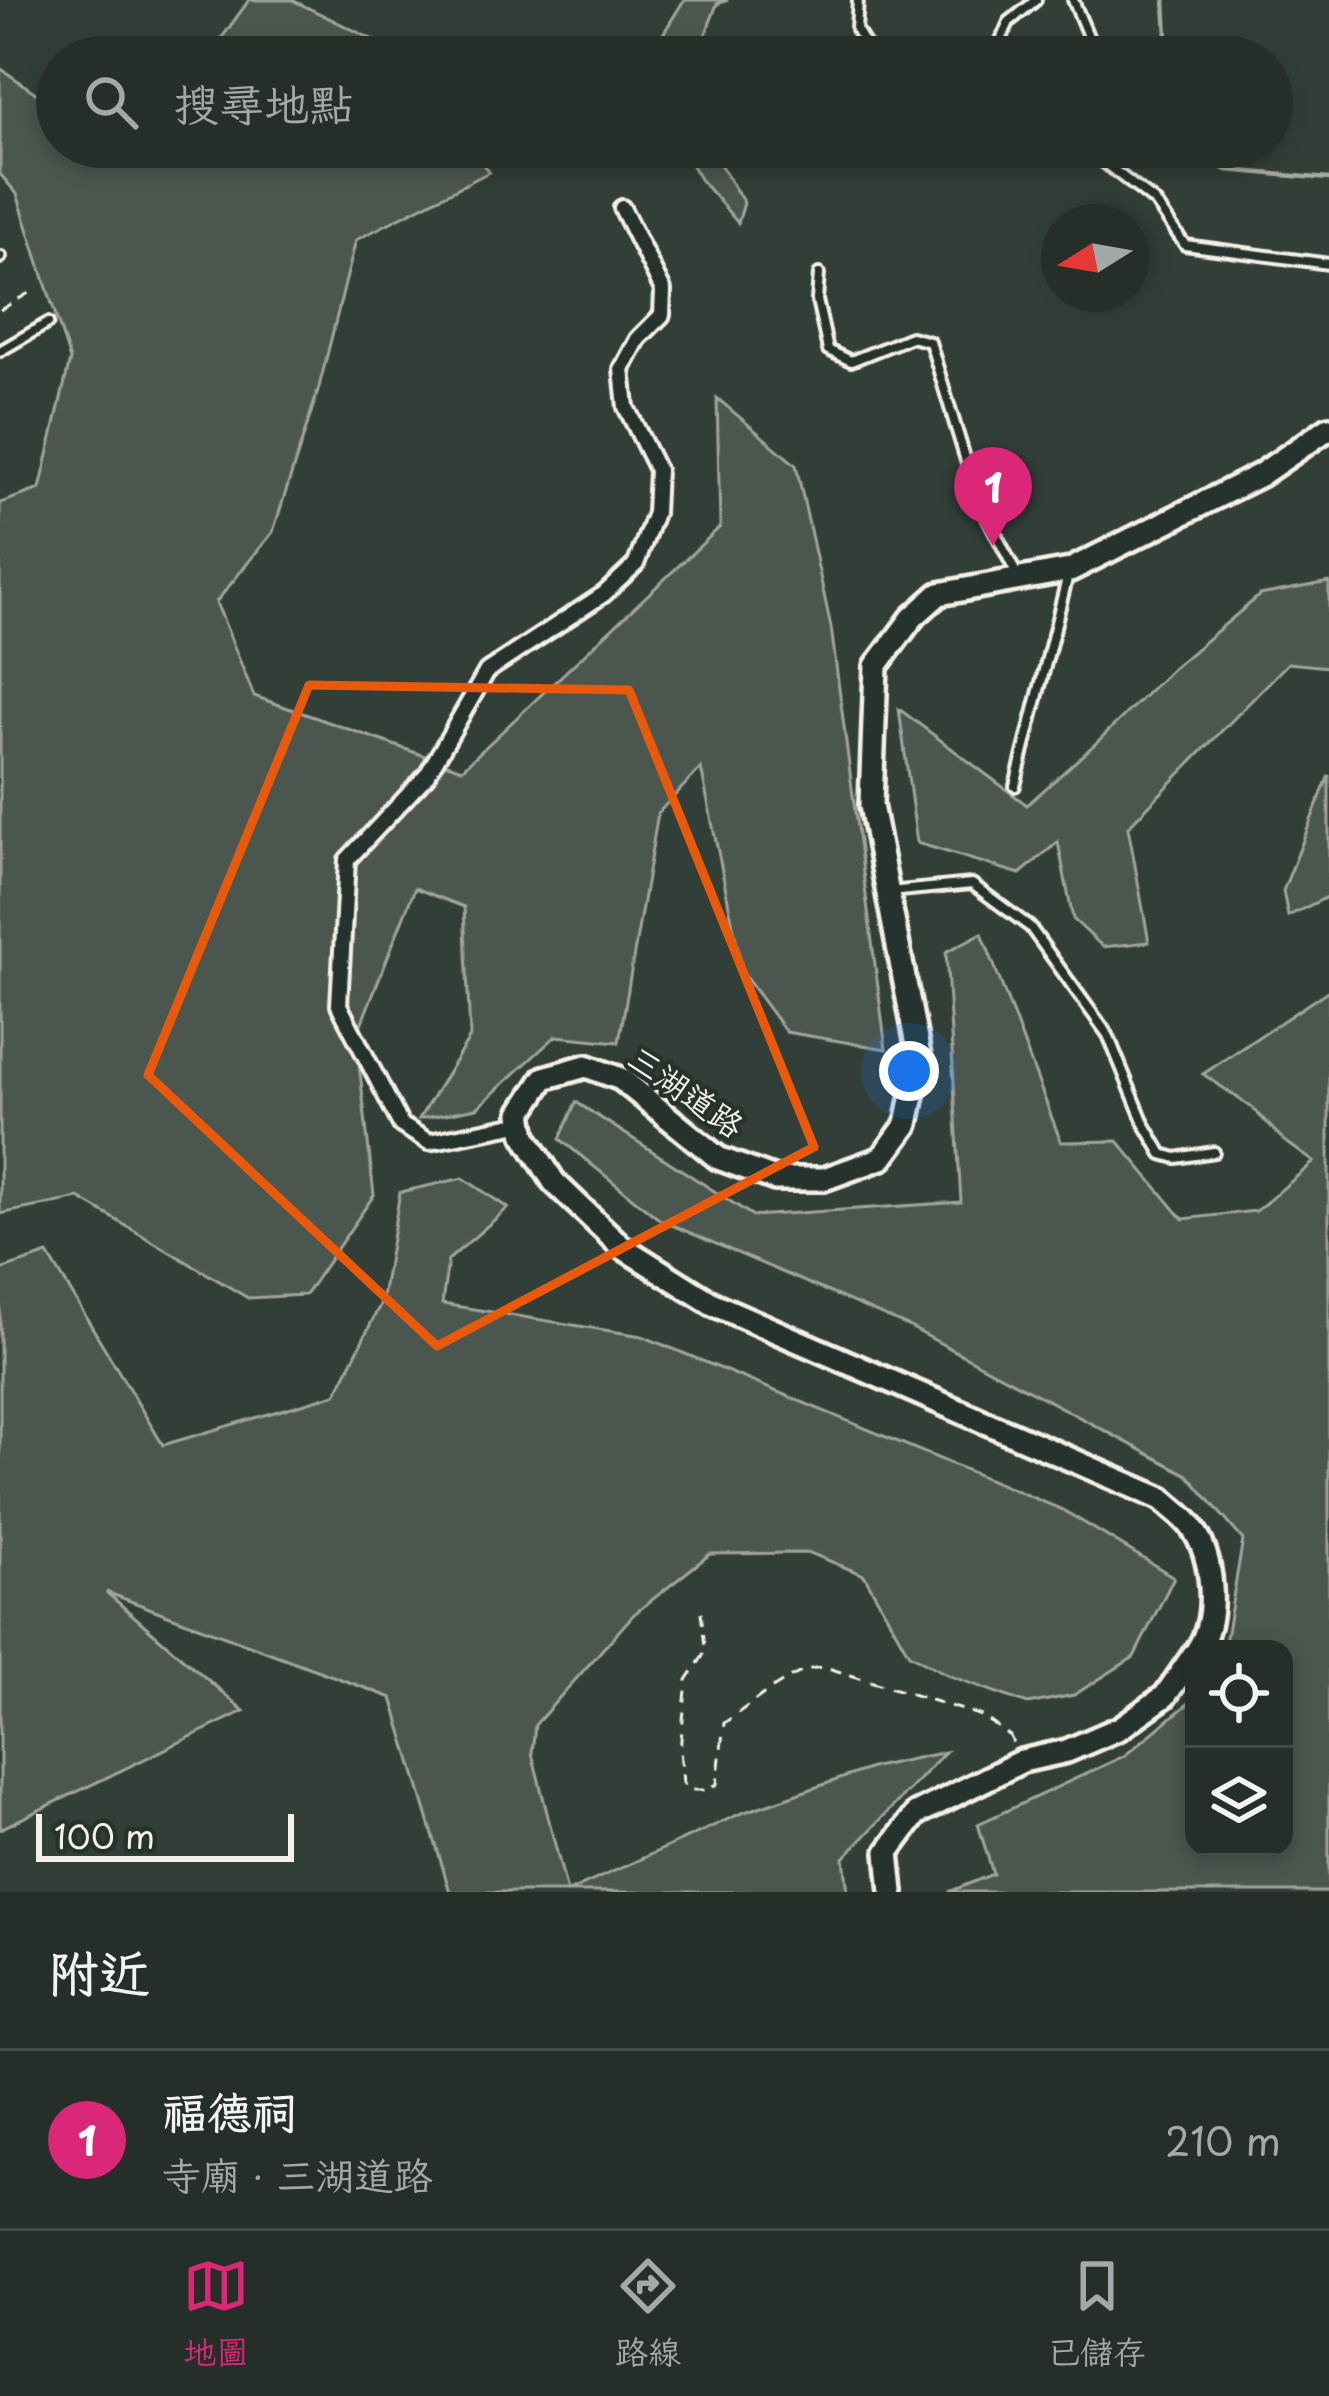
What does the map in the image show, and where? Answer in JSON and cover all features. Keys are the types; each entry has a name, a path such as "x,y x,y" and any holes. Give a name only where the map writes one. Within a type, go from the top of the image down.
{"street":[{"path":"622,208 663,290 662,315 638,339 622,369 626,407 657,470 655,513 636,564 604,594 488,671 427,775 347,860 339,1005 401,1125 429,1142 523,1123 525,1136 554,1182 622,1247 713,1304 1162,1499 1192,1526 1213,1576 1204,1640"},
{"name":"三湖道路","path":"523,1123 521,1113 544,1078 586,1066 621,1079 718,1157 775,1179 824,1179 882,1158 907,1124 920,1060 871,805 876,666 912,617 940,594 1070,570 1260,475 1329,428"},
{"path":"892,1892 888,1852 916,1814 1022,1761 1066,1751 1120,1728 1166,1696 1185,1668"}],"lane":[{"path":"858,0 856,29 860,36"},
{"path":"1003,36 1009,22 1036,0"},
{"path":"1073,0 1088,35"},
{"path":"1111,168 1155,202 1185,245 1329,265"},
{"path":"819,274 817,300 828,350 851,361 911,337 930,342 977,496 1018,578"},
{"path":"0,351 48,323"},
{"path":"1015,786 1070,570"},
{"path":"888,892 972,884 1030,927 1108,1035 1162,1154 1176,1158 1214,1152"}],"path":[{"path":"0,310 29,292"},
{"path":"701,1612 705,1647 687,1680 680,1750 683,1783 690,1790 708,1790 717,1784 724,1724 811,1667 825,1667 982,1716 1010,1736 1022,1761"}],"highlighted area":[{"path":"309,685 629,690 814,1147 437,1346 148,1075"}],"shaded area":[{"path":"249,0 292,0 366,36 223,36"},
{"path":"684,0 728,0 717,4 705,36 662,36"},
{"path":"0,68 36,93 36,168 486,168 489,172 356,240 318,391 273,532 216,602 254,696 462,769 720,527 717,398 796,465 831,627 886,1049 786,1032 743,974 701,768 658,813 619,1042 556,1036 477,1108 419,1119 470,1037 464,907 415,888 356,1037 374,1195 305,1295 248,1298 79,1198 0,1214 0,503 40,489 70,360 17,194 0,174"},
{"path":"693,168 722,168 744,203 738,223"},
{"path":"1329,582 1329,667 1288,663 1128,827 1149,942 1103,947 1073,919 1058,842 1020,874 917,843 899,709 1027,805 1173,668 1260,595"},
{"path":"1329,775 1329,896 1288,916 1283,891"},
{"path":"982,933 1061,1142 1118,1141 1183,1219 1256,1211 1314,1162 1251,1107 1203,1074 1329,990 1329,1892 949,1892 993,1874 978,1824 1124,1756 1185,1706 1185,1856 1293,1856 1293,1640 1226,1640 1243,1540 1188,1475 908,1326 660,1220 560,1139 576,1102 753,1216 961,1202 946,952"},
{"path":"463,1178 508,1208 448,1260 442,1304 642,1336 1063,1510 1174,1577 1134,1657 1074,1695 1028,1704 950,1676 909,1654 864,1575 810,1553 710,1554 634,1614 535,1725 532,1753 567,1892 450,1892 392,1698 106,1592 244,1711 0,1829 0,1270 48,1254 163,1445 336,1394 381,1303 400,1192"},
{"path":"945,1752 844,1858 848,1892 568,1892 742,1813 874,1767"}],"waterway":[{"path":"1165,0 1167,36"},
{"path":"1222,168 1329,179"}],"place":[{"name":"福德祠","path":"993,546"}]}
